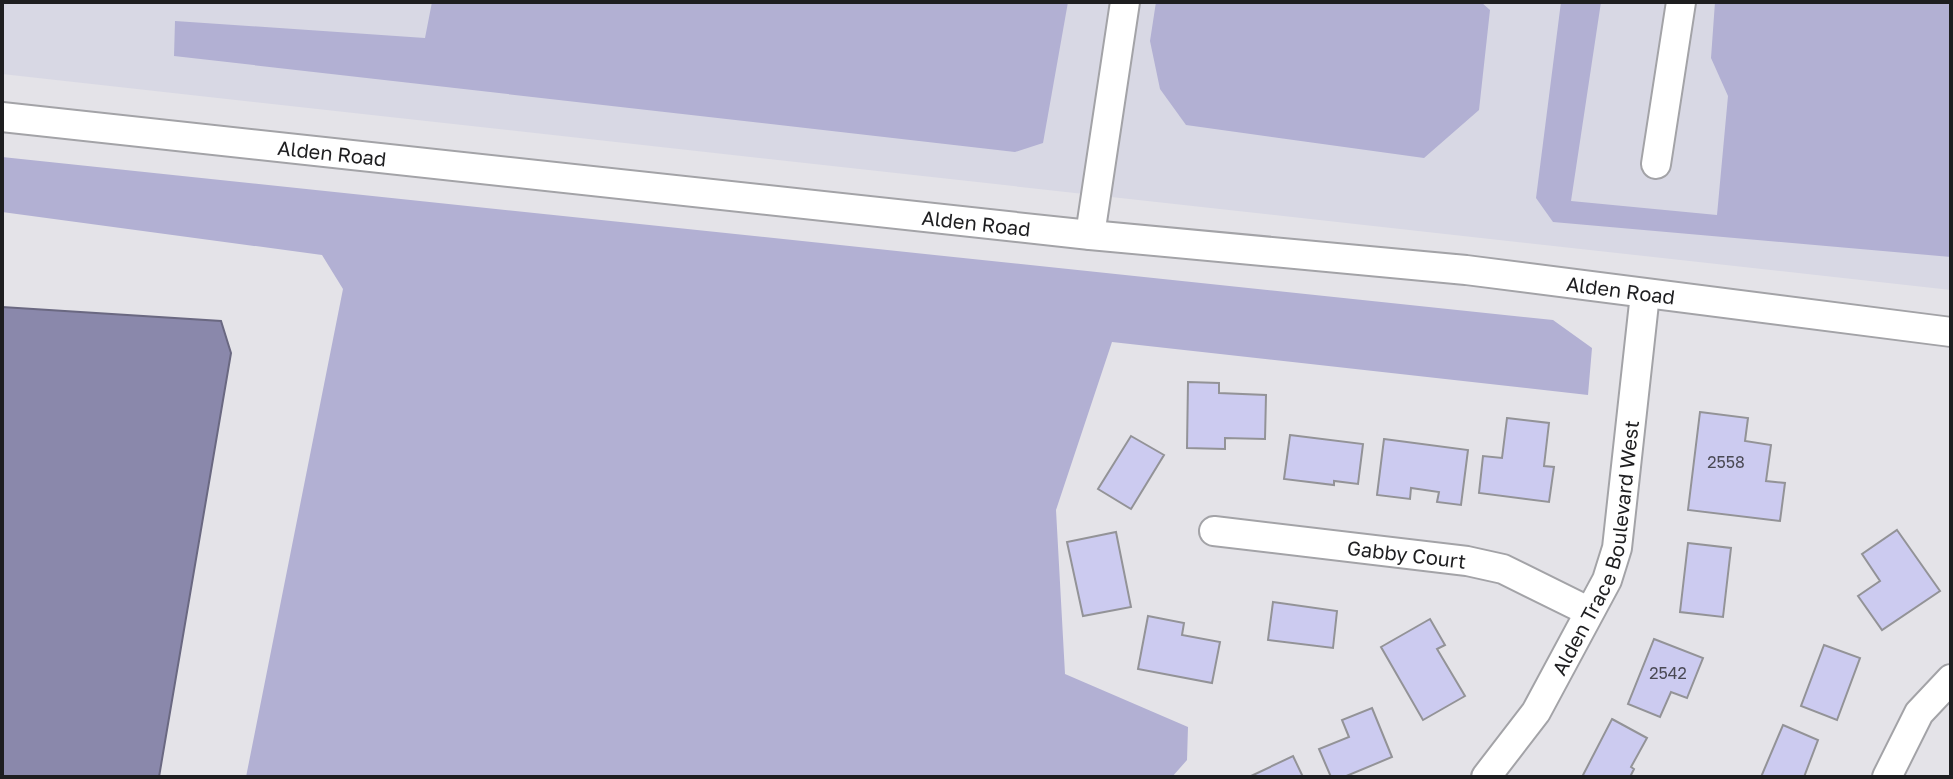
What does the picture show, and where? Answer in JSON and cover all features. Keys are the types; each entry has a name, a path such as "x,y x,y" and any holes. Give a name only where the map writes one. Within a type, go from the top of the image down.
{"street":[{"path":"1090,235 1125,2"},
{"path":"1656,164 1681,2"},
{"name":"Alden Road","path":"2,117 1090,235 1466,270 1951,332"},
{"name":"Alden Trace Boulevard West","path":"1486,777 1536,712 1607,580 1617,548 1645,294"},
{"name":"Gabby Court","path":"1214,531 1467,561 1503,569 1588,611"},
{"path":"1887,777 1919,713 1951,679"}],"shaded area":[{"path":"2,2 1951,2 1951,290 2,74"},
{"path":"432,2 1068,2 1043,143 1015,152 174,56 175,21 425,38"},
{"path":"1156,2 1481,2 1490,10 1479,110 1424,158 1186,125 1160,89 1150,41"},
{"path":"1561,2 1601,2 1571,201 1717,215 1728,96 1711,58 1715,2 1951,2 1951,257 1553,222 1536,198"},
{"path":"2,157 1553,320 1592,348 1588,395 1112,342 1056,510 1065,674 1188,727 1187,760 1172,777 246,777 343,289 322,255 2,212"},
{"path":"2,307 221,321 231,353 159,777 2,777"}],"building":[{"path":"1188,382 1219,383 1219,393 1266,395 1265,439 1225,438 1225,449 1187,448"},
{"path":"1700,412 1748,418 1745,441 1771,445 1766,481 1785,483 1780,521 1688,510"},
{"path":"1507,418 1549,423 1544,466 1554,467 1549,502 1479,493 1483,456 1502,458"},
{"path":"1290,435 1363,444 1358,484 1334,481 1334,485 1284,479"},
{"path":"1131,436 1164,455 1131,509 1098,489"},
{"path":"1384,439 1468,450 1461,505 1437,502 1439,492 1411,488 1410,499 1377,495"},
{"path":"1897,530 1940,591 1882,630 1858,596 1880,581 1862,554"},
{"path":"1116,532 1131,607 1083,616 1067,542"},
{"path":"1688,543 1731,548 1723,617 1680,612"},
{"path":"1273,602 1337,611 1333,648 1268,640"},
{"path":"1148,616 1184,623 1182,635 1220,642 1212,683 1138,669"},
{"path":"1430,619 1445,645 1437,649 1465,696 1423,720 1381,647"},
{"path":"1654,639 1703,658 1687,698 1671,692 1660,717 1628,704"},
{"path":"1824,645 1860,658 1837,720 1801,706"},
{"path":"1372,708 1392,757 1344,777 1331,777 1319,749 1349,737 1342,720"},
{"path":"1612,719 1647,738 1631,767 1634,769 1630,777 1582,777"},
{"path":"1783,725 1818,740 1804,777 1761,777"},
{"path":"1293,756 1303,777 1249,777"}]}
